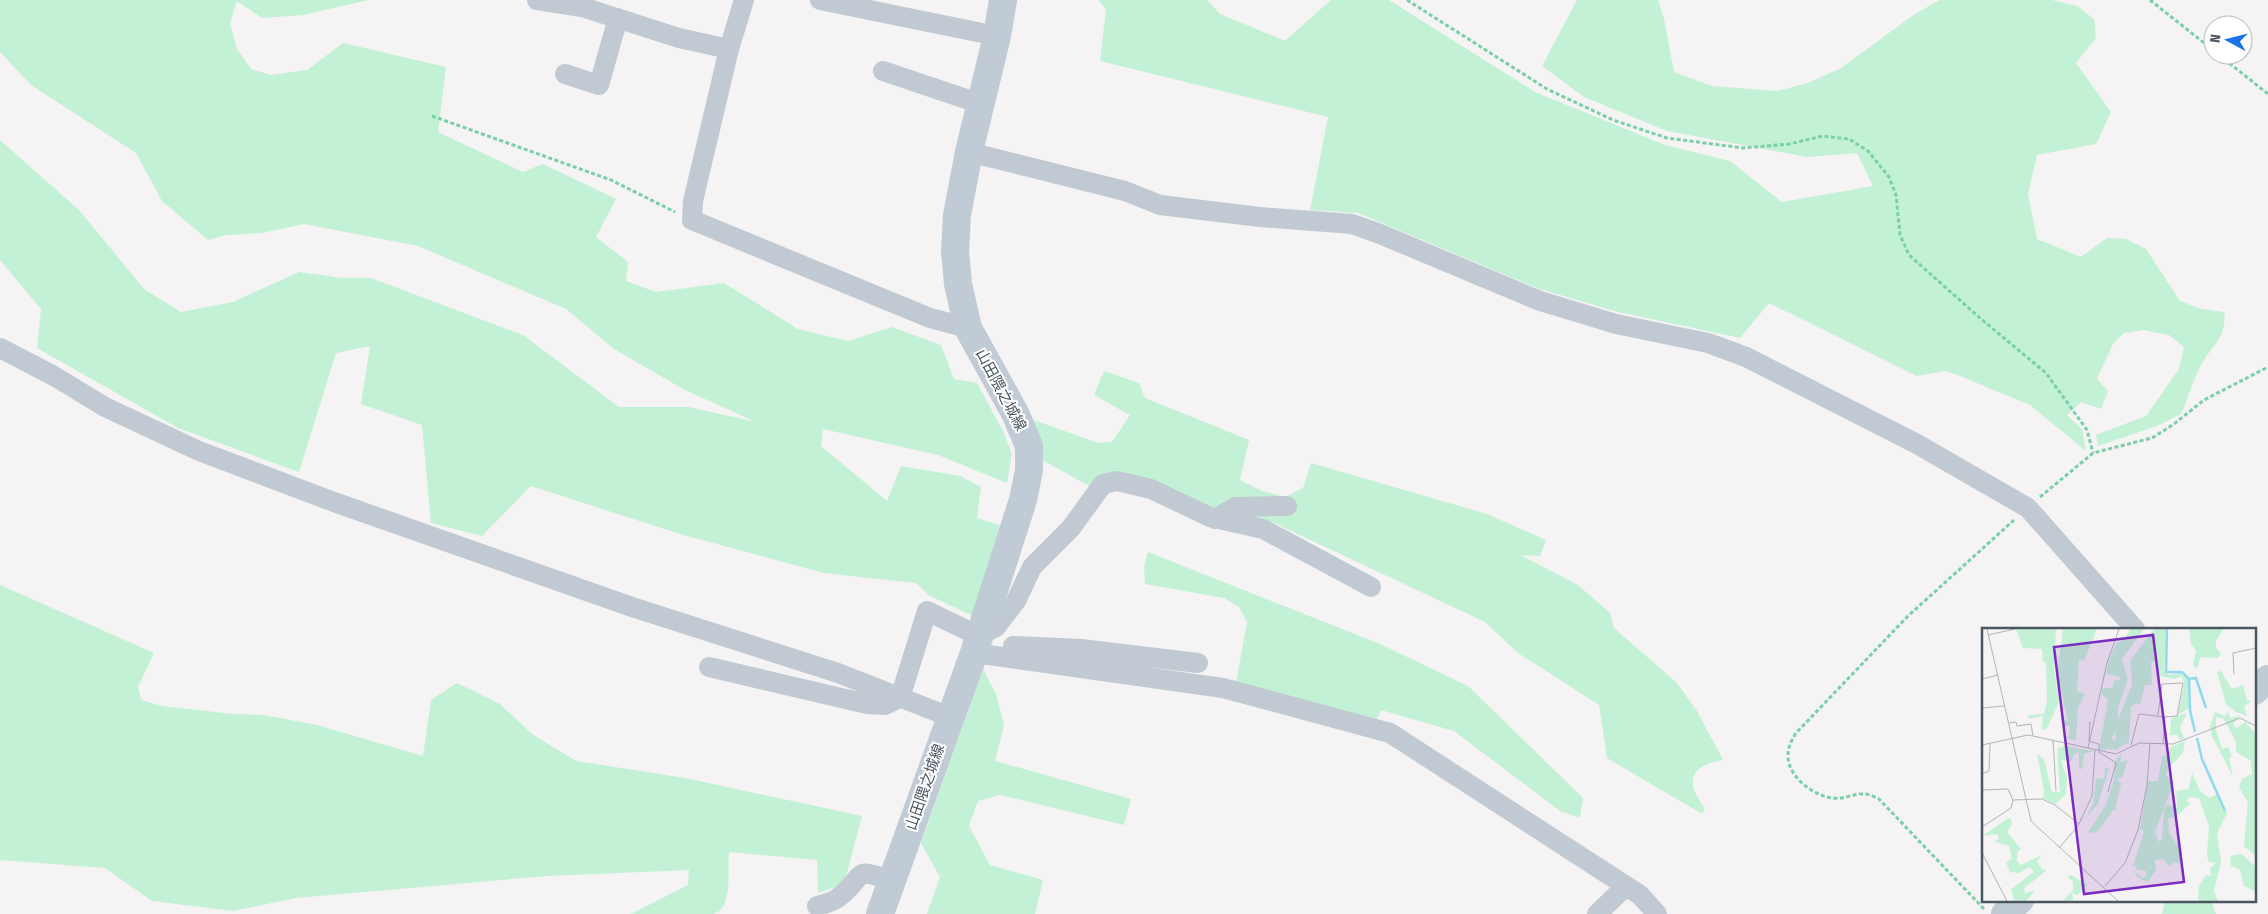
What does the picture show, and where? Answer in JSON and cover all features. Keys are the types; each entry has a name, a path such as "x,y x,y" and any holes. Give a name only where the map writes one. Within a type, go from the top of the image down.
{"main road":[{"name":"山田隈之城線","path":"880,914 977,643 1023,500 1029,470 1029,446 1015,413 968,328 958,284 955,251 957,215 969,152 997,36 1003,0"},
{"path":"2256,689 2268,679"},
{"path":"2005,914 2018,902"}],"street":[{"path":"537,0 610,11 679,38 730,49"},
{"path":"744,0 730,49 693,201 692,220 930,318 968,328"},
{"path":"820,0 997,36"},
{"path":"565,74 599,85 610,11"},
{"path":"883,71 981,104"},
{"path":"969,152 1125,191 1160,205 1260,217 1352,224 1540,301 1616,324 1708,343 1746,357 1917,444 2028,508 2134,628"},
{"path":"0,348 54,376 105,407 199,451 334,502 632,607 838,673 950,717"},
{"path":"977,643 996,627 1016,601 1032,567 1071,528 1102,484 1117,481 1151,489 1215,518 1263,530 1372,587"},
{"path":"1215,518 1235,507 1287,506"},
{"path":"708,667 867,704 885,705 900,698 927,611 977,643 1223,688 1390,733 1626,886 1640,896 1657,914"},
{"path":"977,643 1024,648 1081,649 1198,663"},
{"path":"817,906 838,898 859,874 868,873 892,882"},
{"path":"1597,914 1626,886"}],"path":[{"path":"1407,0 1547,89 1613,120 1667,138 1743,148 1789,144 1823,136 1849,139 1868,151 1889,177 1896,195 1900,235 1909,255 1980,318 2046,372 2087,430 2092,453"},
{"path":"2150,0 2203,42"},
{"path":"2232,65 2268,94"},
{"path":"432,116 610,180 692,220"},
{"path":"1989,914 1879,799 1865,794 1836,799 1819,796 1807,789 1796,776 1790,762 1788,749 1796,733 1908,616 2092,453 2152,438 2174,424 2210,396 2268,367"}],"green space":[{"path":"0,0 369,0 303,15 262,18 237,1 230,23 237,49 251,69 271,75 307,70 343,43 446,67 438,132 523,172 543,164 616,199 596,237 628,262 626,281 656,292 724,283 798,329 848,341 892,327 941,345 954,379 977,383 1003,431 1012,454 1007,483 938,455 823,429 821,446 887,501 901,466 960,476 981,487 977,518 1000,525 973,616 930,596 916,583 824,573 680,534 531,486 482,536 431,523 422,425 361,404 370,346 336,353 299,472 178,428 37,348 41,309 0,260 0,140 79,210 144,289 181,312 233,302 299,272 343,278 371,278 523,335 619,407 689,407 756,422 683,389 614,349 566,309 418,246 304,224 262,233 227,235 208,240 162,201 136,153 31,85 0,52"},
{"path":"1098,0 1207,0 1220,14 1285,41 1331,0 1389,0 1535,92 1665,145 1730,161 1782,202 1873,186 1857,153 1807,157 1667,131 1584,97 1542,66 1577,0 1658,0 1664,19 1674,72 1712,86 1777,91 1808,83 1841,68 1915,14 1940,0 2052,0 2077,6 2094,19 2096,38 2076,63 2111,112 2096,144 2037,155 2028,194 2037,239 2081,257 2107,238 2126,239 2146,249 2180,301 2201,309 2224,312 2225,321 2221,335 2197,372 2181,414 2157,426 2098,446 2096,435 2146,416 2179,369 2184,347 2169,335 2143,330 2124,333 2113,344 2097,379 2108,391 2101,409 2081,402 2067,415 2082,429 2086,451 2030,405 1946,371 1917,376 1769,303 1740,338 1614,311 1537,288 1358,213 1310,210 1328,117 1100,61 1106,9"},
{"path":"1104,371 1139,383 1145,398 1249,440 1240,480 1262,491 1285,497 1303,488 1311,463 1487,514 1546,540 1540,556 1520,555 1578,585 1610,613 1614,628 1677,683 1697,711 1723,760 1703,766 1694,776 1694,790 1705,808 1702,814 1607,758 1599,705 1518,653 1485,622 1268,520 1212,510 1152,479 1114,473 1091,487 1042,460 1031,419 1098,443 1112,442 1130,415 1094,395"},
{"path":"1148,552 1380,644 1468,686 1583,798 1580,818 1560,811 1454,731 1381,710 1377,719 1236,683 1247,622 1239,607 1224,598 1145,584 1144,567"},
{"path":"0,585 154,653 138,687 141,700 162,706 233,714 264,715 317,725 423,756 431,700 457,683 500,704 532,734 576,761 685,778 862,816 844,884 818,893 817,860 729,852 727,896 720,911 713,914 631,914 688,885 689,870 546,876 296,898 233,911 152,901 105,868 0,860"},
{"path":"983,669 996,694 1004,725 995,761 1131,799 1124,825 1000,795 978,801 969,826 990,865 1043,880 1035,914 927,914 940,877 921,843"},
{"path":"2165,902 2212,902 2216,914 2162,914"}]}
